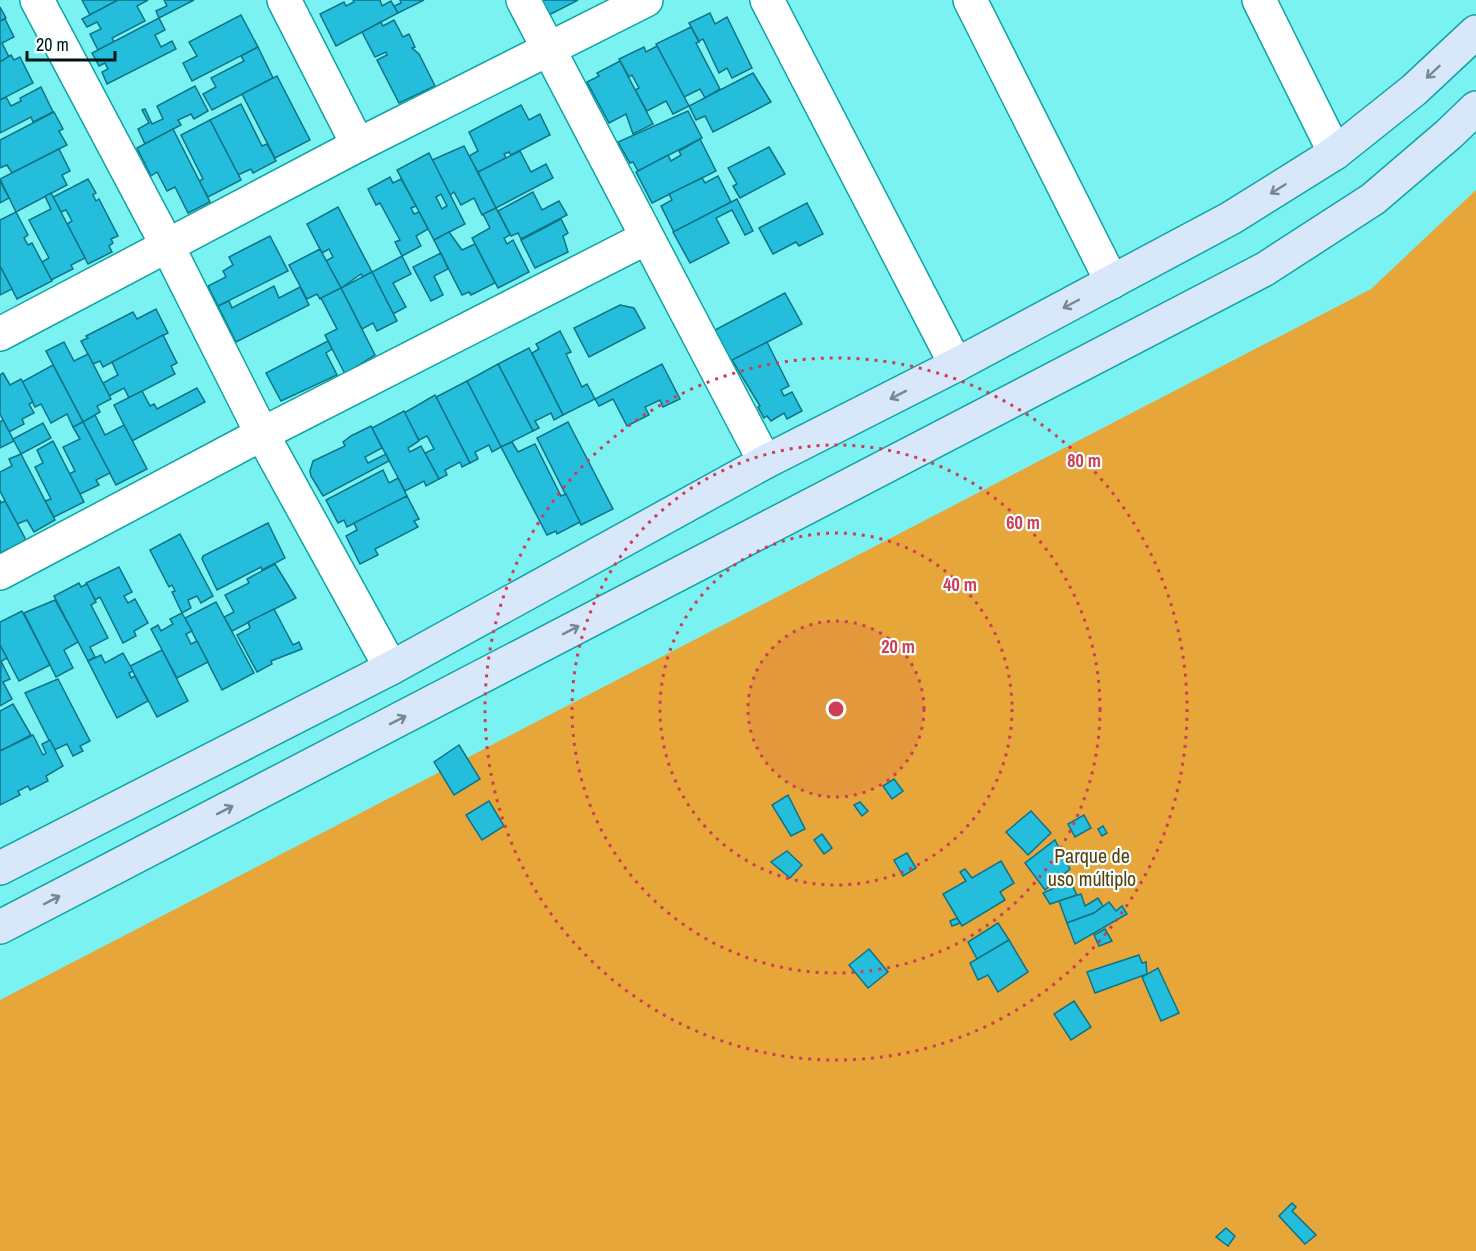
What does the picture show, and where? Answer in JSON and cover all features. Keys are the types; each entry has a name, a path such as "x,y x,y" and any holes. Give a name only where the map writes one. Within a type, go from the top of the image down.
{"street":[{"path":"37,0 167,245 262,434 391,668"},
{"path":"284,0 358,145"},
{"path":"523,0 765,462"},
{"path":"0,334 358,145 646,0"},
{"path":"767,0 956,365"},
{"path":"970,0 1112,282"},
{"path":"1259,0 1335,153"},
{"path":"0,868 391,668 765,462 956,365 1231,218 1335,153 1405,98 1476,32"},
{"path":"0,927 1265,269 1373,199 1476,108"},
{"path":"0,573 262,434 646,237"}],"green space":[{"name":"Parque de uso múltiplo","path":"1476,190 1476,1251 0,1251 0,1000 1371,289"}],"building":[{"path":"82,0 118,0 90,15"},
{"path":"118,0 148,0 137,6 145,21 112,38 114,42 98,50 90,34 101,29 97,22 87,27 82,19"},
{"path":"164,0 194,0 159,18 156,11 167,6"},
{"path":"353,0 380,0 382,6 391,1 398,13 336,46 320,14 344,2 346,6 354,2"},
{"path":"400,0 424,0 398,13 394,6 401,3"},
{"path":"541,0 578,0 549,15"},
{"path":"0,7 6,18 0,21"},
{"path":"710,13 715,24 727,17 752,68 732,78 727,68 719,73 703,39 699,41 689,23"},
{"path":"241,15 258,47 192,81 183,63 197,56 189,42"},
{"path":"159,18 165,30 155,35 161,47 172,41 176,49 107,84 102,72 108,69 105,63 99,66 92,53"},
{"path":"5,19 14,37 2,43 9,57 0,62 0,21"},
{"path":"394,20 403,37 409,34 415,47 412,48 419,54 435,86 399,103 377,60 387,55 386,52 375,57 362,32 381,22 383,26"},
{"path":"691,27 699,42 696,43 720,89 705,98 700,89 684,97 656,44"},
{"path":"657,46 689,106 673,114 666,101 647,111 635,90 639,88 632,75 629,77 619,59 644,47 646,52"},
{"path":"258,47 273,78 212,110 203,94 216,87 211,78 244,61 241,56"},
{"path":"11,55 14,60 20,57 33,83 0,100 0,62"},
{"path":"620,61 653,124 633,134 626,114 609,123 587,82 599,76 597,73"},
{"path":"753,73 771,102 713,132 705,116 696,120 689,106"},
{"path":"277,76 310,140 275,158 242,94"},
{"path":"195,86 208,111 194,119 191,114 178,120 181,125 145,144 138,129 149,123 142,110 145,109 152,124 163,119 157,106"},
{"path":"41,87 53,112 33,122 31,117 0,133 0,100 6,97 11,106 21,101 20,98"},
{"path":"241,104 262,146 267,144 276,161 253,173 251,169 238,175 210,120"},
{"path":"521,105 529,120 540,114 550,135 511,155 509,152 504,154 506,158 478,172 469,156 478,151 469,132"},
{"path":"688,111 702,138 638,171 633,162 630,163 618,142"},
{"path":"54,112 63,129 59,131 67,145 12,173 7,165 0,168 0,140"},
{"path":"210,120 241,180 208,197 199,181 203,179 181,135"},
{"path":"173,129 210,202 188,213 175,187 167,191 157,172 151,176 137,148"},
{"path":"700,139 716,171 652,203 636,172 668,155 671,161 681,155 679,151"},
{"path":"464,146 496,208 482,215 474,198 461,205 454,192 450,195 432,160"},
{"path":"769,147 785,174 740,198 733,186 737,184 728,168"},
{"path":"59,149 70,171 62,175 67,185 16,212 0,179"},
{"path":"520,151 531,172 546,164 553,178 496,208 478,172"},
{"path":"429,153 465,224 434,240 397,170","holes":["441,194 447,206 442,209 436,197"]},
{"path":"718,176 731,202 674,232 661,206 672,200 669,194 702,178 705,183"},
{"path":"390,177 393,183 401,179 416,206 411,208 414,214 419,212 428,229 416,236 421,246 402,256 395,242 400,240 380,203 376,205 368,189"},
{"path":"88,179 96,193 93,195 96,201 99,199 118,236 111,239 113,243 109,246 112,252 88,264 67,224 72,221 66,210 61,212 53,197"},
{"path":"0,181 9,198 0,203"},
{"path":"533,192 542,210 559,201 567,215 521,239 518,233 511,236 498,211"},
{"path":"51,193 85,258 71,265 73,269 51,280 42,262 49,258 29,220 51,209 45,196"},
{"path":"737,199 753,231 745,235 732,210 716,218 729,243 690,263 673,232"},
{"path":"807,203 823,234 799,246 796,242 773,254 759,228"},
{"path":"338,207 372,272 363,277 361,274 341,288 326,261 333,257 329,249 322,253 307,224"},
{"path":"496,208 510,235 504,238 507,244 513,240 529,272 498,288 472,238 490,228 483,214"},
{"path":"16,212 28,235 24,238 28,245 32,243 52,281 17,299 0,266 0,220"},
{"path":"561,219 568,233 563,236 568,252 535,268 521,240"},
{"path":"449,232 462,250 475,244 495,283 471,295 469,292 462,295 434,240"},
{"path":"270,236 288,271 218,306 208,286 226,277 223,271 233,265 229,257"},
{"path":"320,249 341,288 320,299 317,294 307,299 289,265"},
{"path":"441,253 448,269 434,276 443,295 431,301 413,267"},
{"path":"402,256 411,274 393,283 406,307 393,314 372,272"},
{"path":"0,266 12,289 0,295"},
{"path":"372,272 397,321 377,331 373,323 362,329 341,288"},
{"path":"274,286 279,298 300,287 309,305 236,342 218,306 229,301 232,308"},
{"path":"341,288 375,355 345,374 325,335 337,329 321,298"},
{"path":"785,293 802,324 729,362 713,331"},
{"path":"620,305 634,308 645,328 589,357 574,328"},
{"path":"156,309 168,333 103,367 100,361 93,364 81,341 88,338 86,336 133,312 137,319"},
{"path":"560,331 571,352 566,354 582,387 587,384 595,399 563,415 532,353 539,349 536,344"},
{"path":"163,335 177,363 171,366 175,374 129,398 124,388 109,396 103,383 118,375 112,362"},
{"path":"328,341 332,349 326,353 337,375 281,401 266,373"},
{"path":"64,342 74,361 88,354 111,399 97,406 100,412 83,422 46,351"},
{"path":"767,342 789,386 781,390 784,396 792,392 802,411 787,419 784,413 771,421 767,416 764,418 758,407 760,406 732,360"},
{"path":"529,348 563,415 554,420 551,413 535,421 539,428 533,431 498,364"},
{"path":"498,364 533,431 501,447 467,381"},
{"path":"662,364 680,399 663,407 660,400 645,407 649,415 627,426 613,399 599,406 595,399"},
{"path":"53,365 83,422 73,427 67,414 51,423 41,404 35,407 22,382"},
{"path":"3,373 10,385 21,379 33,402 29,404 34,413 22,419 24,424 9,432 0,414 0,375"},
{"path":"467,381 501,447 492,452 489,445 475,452 478,459 470,463 436,397"},
{"path":"197,388 205,402 132,441 114,405 142,391 150,406 154,404 157,409"},
{"path":"435,395 470,463 462,467 460,462 445,470 447,475 439,479 425,453 434,449 427,436 419,440 404,413"},
{"path":"404,411 419,441 408,448 410,452 421,446 439,479 426,486 424,481 405,491 372,428"},
{"path":"95,415 105,435 124,425 147,469 116,485 83,422"},
{"path":"3,420 14,441 0,448 0,422"},
{"path":"83,422 110,473 96,480 99,485 80,494 69,474 75,471 63,447 80,439 73,427"},
{"path":"568,422 613,509 581,525 537,438"},
{"path":"43,423 51,438 21,454 13,439"},
{"path":"371,426 382,448 365,457 368,463 386,454 389,461 323,496 311,476 313,461 345,446 343,442"},
{"path":"53,441 84,502 54,517 45,501 51,499 35,467 43,463 37,450"},
{"path":"512,442 518,452 535,444 561,496 566,494 580,522 557,534 556,531 547,535 501,447"},
{"path":"21,454 55,520 34,532 27,520 17,524 0,491 0,472 12,466 9,459"},
{"path":"383,470 389,483 398,478 407,496 347,527 344,520 338,523 326,500"},
{"path":"407,496 419,519 414,521 418,527 375,549 378,555 360,564 346,536 357,530 354,523"},
{"path":"0,500 1,503 5,501 26,540 0,553"},
{"path":"268,523 285,558 262,570 261,567 217,590 202,559 203,556"},
{"path":"180,534 213,596 201,603 197,596 188,600 191,608 182,613 172,592 175,591 172,585 169,587 150,550"},
{"path":"275,564 296,598 232,631 224,617 234,612 225,595 249,583 247,579"},
{"path":"119,567 132,592 124,596 128,603 135,599 148,623 134,631 136,636 123,643 100,597 95,600 86,583"},
{"path":"79,583 81,587 87,584 96,602 91,605 108,638 90,647 95,657 88,661 54,596"},
{"path":"55,600 78,642 64,650 73,668 56,677 24,613"},
{"path":"216,602 254,673 222,690 185,618"},
{"path":"274,609 293,645 299,642 302,649 271,661 272,664 257,672 237,635 250,628 248,622"},
{"path":"22,611 50,665 19,681 0,645 0,622"},
{"path":"182,613 192,631 186,634 191,644 197,641 208,662 177,678 151,629 158,625 161,631 173,624 170,619"},
{"path":"0,645 7,658 0,662"},
{"path":"162,650 188,701 157,717 130,666"},
{"path":"123,653 133,671 129,673 131,678 135,676 148,701 117,718 88,661 101,655 105,663"},
{"path":"1,661 10,679 3,682 12,699 0,706"},
{"path":"58,679 90,741 80,746 83,751 73,756 67,744 54,750 25,693"},
{"path":"13,704 31,735 0,751 0,711"},
{"path":"33,735 43,755 46,753 42,744 50,740 63,766 46,776 48,781 30,790 28,786 18,791 20,795 0,805 0,751"},
{"path":"459,745 480,779 454,795 434,762"},
{"path":"894,779 903,791 892,799 883,786"},
{"path":"788,795 805,829 791,836 772,805"},
{"path":"489,801 504,826 482,840 466,815"},
{"path":"860,802 868,811 862,816 854,805"},
{"path":"1031,811 1051,833 1028,855 1006,832"},
{"path":"1084,815 1091,828 1075,837 1068,824"},
{"path":"1103,826 1107,833 1102,836 1098,829"},
{"path":"822,834 832,848 824,854 814,840"},
{"path":"1055,840 1070,869 1045,890 1025,863"},
{"path":"787,851 802,865 790,878 771,862"},
{"path":"907,853 916,868 903,876 894,860"},
{"path":"1001,861 1014,883 1000,892 1005,900 962,926 943,894 966,881 960,872 965,869 972,878"},
{"path":"1070,881 1077,895 1050,904 1043,893"},
{"path":"1081,894 1085,906 1098,898 1103,906 1094,913 1067,923 1059,901"},
{"path":"1109,902 1116,911 1122,906 1127,914 1075,944 1067,923 1094,913"},
{"path":"957,918 960,923 952,926 950,921"},
{"path":"998,923 1009,940 977,959 968,942"},
{"path":"1105,929 1112,941 1099,946 1094,935"},
{"path":"1009,940 1028,972 998,992 988,975 978,980 970,963"},
{"path":"869,949 888,972 868,988 849,965"},
{"path":"1139,955 1142,963 1146,962 1147,974 1095,993 1087,972"},
{"path":"1158,968 1179,1013 1161,1021 1142,977"},
{"path":"1074,1001 1091,1027 1071,1040 1054,1014"},
{"path":"1292,1203 1296,1207 1292,1211 1316,1235 1305,1244 1279,1216"},
{"path":"1226,1228 1235,1236 1228,1246 1216,1237"}]}
